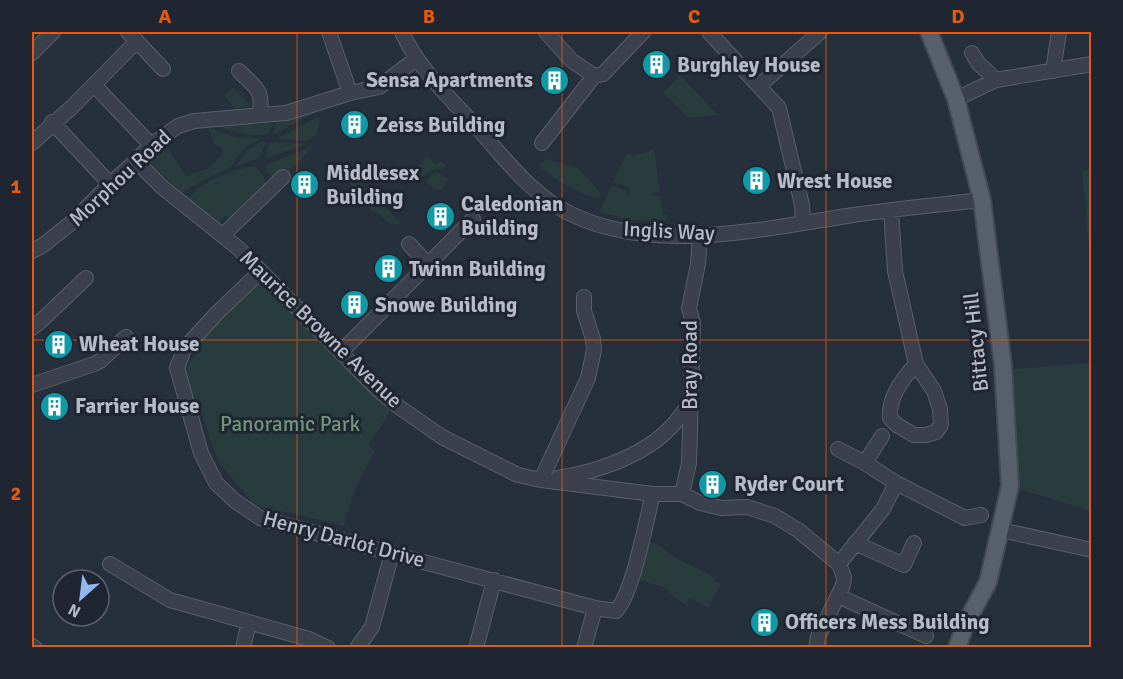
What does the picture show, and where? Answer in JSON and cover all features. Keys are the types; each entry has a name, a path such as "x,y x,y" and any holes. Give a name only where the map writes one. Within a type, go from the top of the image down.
{"main road":[{"name":"Bittacy Hill","path":"929,32 956,99 982,200 1003,366 1010,475 1001,530 988,582 965,626 957,648"}],"street":[{"path":"32,53 53,32"},
{"path":"329,32 350,93"},
{"name":"Inglis Way","path":"402,32 416,59 518,174 558,207 602,226 632,233 700,236 741,233 891,210 982,200"},
{"path":"546,32 572,60 584,71 594,76 603,74 643,32"},
{"path":"709,32 779,108 802,205 803,223"},
{"path":"759,86 820,32"},
{"path":"1053,71 1059,32"},
{"path":"32,143 94,85 133,36 163,69"},
{"path":"972,53 978,63 996,80"},
{"name":"Morphou Road","path":"32,251 71,223 162,135 178,126 194,121 286,113 350,93 379,87 416,59"},
{"path":"956,99 996,80 1092,64"},
{"path":"239,71 260,93 260,115"},
{"path":"542,143 594,76"},
{"path":"94,85 151,145"},
{"path":"52,122 110,184"},
{"name":"Maurice Browne Avenue","path":"136,161 162,187 224,235 390,400 442,437 508,470 541,480 653,494 681,494"},
{"path":"224,235 284,177"},
{"path":"891,210 895,271 916,364 933,391 940,409 941,425 936,432 926,435 914,435 905,431 890,418 891,401 906,374 916,364"},
{"path":"341,352 473,219"},
{"name":"Bray Road","path":"681,494 689,463 693,323 689,308 698,264 700,236"},
{"path":"409,244 428,264"},
{"name":"Henry Darlot Drive","path":"261,271 217,313 184,349 177,368 201,453 216,483 235,501 260,518 595,608 616,611 623,604 653,494"},
{"path":"32,328 86,278"},
{"path":"541,480 588,378 594,350 584,311 584,297"},
{"path":"32,385 100,361 126,337"},
{"path":"541,480 603,468 654,442 671,427 691,402"},
{"path":"865,463 882,436"},
{"path":"838,449 965,518 981,515"},
{"path":"839,564 883,509 897,483"},
{"path":"681,494 700,503 721,508 747,507 775,516 798,530 839,564 844,577 838,596 815,646"},
{"path":"1001,530 1092,549"},
{"path":"855,543 904,565 914,543"},
{"path":"357,648 372,627 392,553"},
{"path":"110,564 170,600 309,639 328,648"},
{"path":"476,648 494,580"},
{"path":"838,596 926,636"},
{"path":"584,648 595,608"},
{"path":"243,648 249,622"}],"green space":[{"path":"680,75 718,115 689,118 663,93"},
{"path":"233,87 251,106 236,109 224,96"},
{"path":"320,110 276,134 272,135 276,122"},
{"path":"319,116 317,134 307,141 276,139"},
{"path":"273,123 268,134 262,135 243,134 219,127"},
{"path":"208,127 235,137 261,139 245,147 230,168 182,193 150,163 150,158 165,144 186,176 209,168 223,154 220,146 216,147"},
{"path":"263,141 266,142 260,158 236,166 247,150"},
{"path":"269,143 308,144 264,159"},
{"path":"311,146 312,148 298,163 274,179 267,173 266,165"},
{"path":"654,149 660,191 652,193 653,196 660,195 663,214 668,215 665,222 631,220 599,212 612,185 627,191 627,195 630,195 630,188 613,182 626,154 634,156"},
{"path":"427,156 436,165 441,161 446,166 441,170 434,169 422,177 414,169"},
{"path":"546,159 578,168 601,193 599,199 575,190 539,166"},
{"path":"342,163 349,165 349,170 369,191 366,200 342,175 337,174 337,167"},
{"path":"255,166 264,176 265,187 231,220 225,216 219,223 188,199 218,176"},
{"path":"1092,169 1091,269 1082,171"},
{"path":"436,172 448,178 443,189 436,191 425,181"},
{"path":"378,199 402,225 388,223 367,206"},
{"name":"Panoramic Park","path":"265,282 390,408 389,414 368,446 375,451 356,488 344,526 281,511 274,513 252,502 220,464 203,417 192,399 185,374 196,354 191,349 255,287"},
{"path":"1092,363 1091,511 1019,489 1013,401 1014,369"},
{"path":"647,541 661,546 672,556 715,577 714,580 721,584 708,608 690,598 686,605 676,599 666,588 637,579"}],"place":[{"name":"Burghley House","path":"656,65"},
{"name":"Sensa Apartments","path":"554,80"},
{"name":"Zeiss Building","path":"355,125"},
{"name":"Wrest House","path":"756,181"},
{"name":"Middlesex Building","path":"305,185"},
{"name":"Caledonian Building","path":"440,216"},
{"name":"Twinn Building","path":"388,269"},
{"name":"Snowe Building","path":"354,305"},
{"name":"Wheat House","path":"58,344"},
{"name":"Farrier House","path":"54,406"},
{"name":"Ryder Court","path":"713,484"},
{"name":"Officers Mess Building","path":"764,622"}]}
